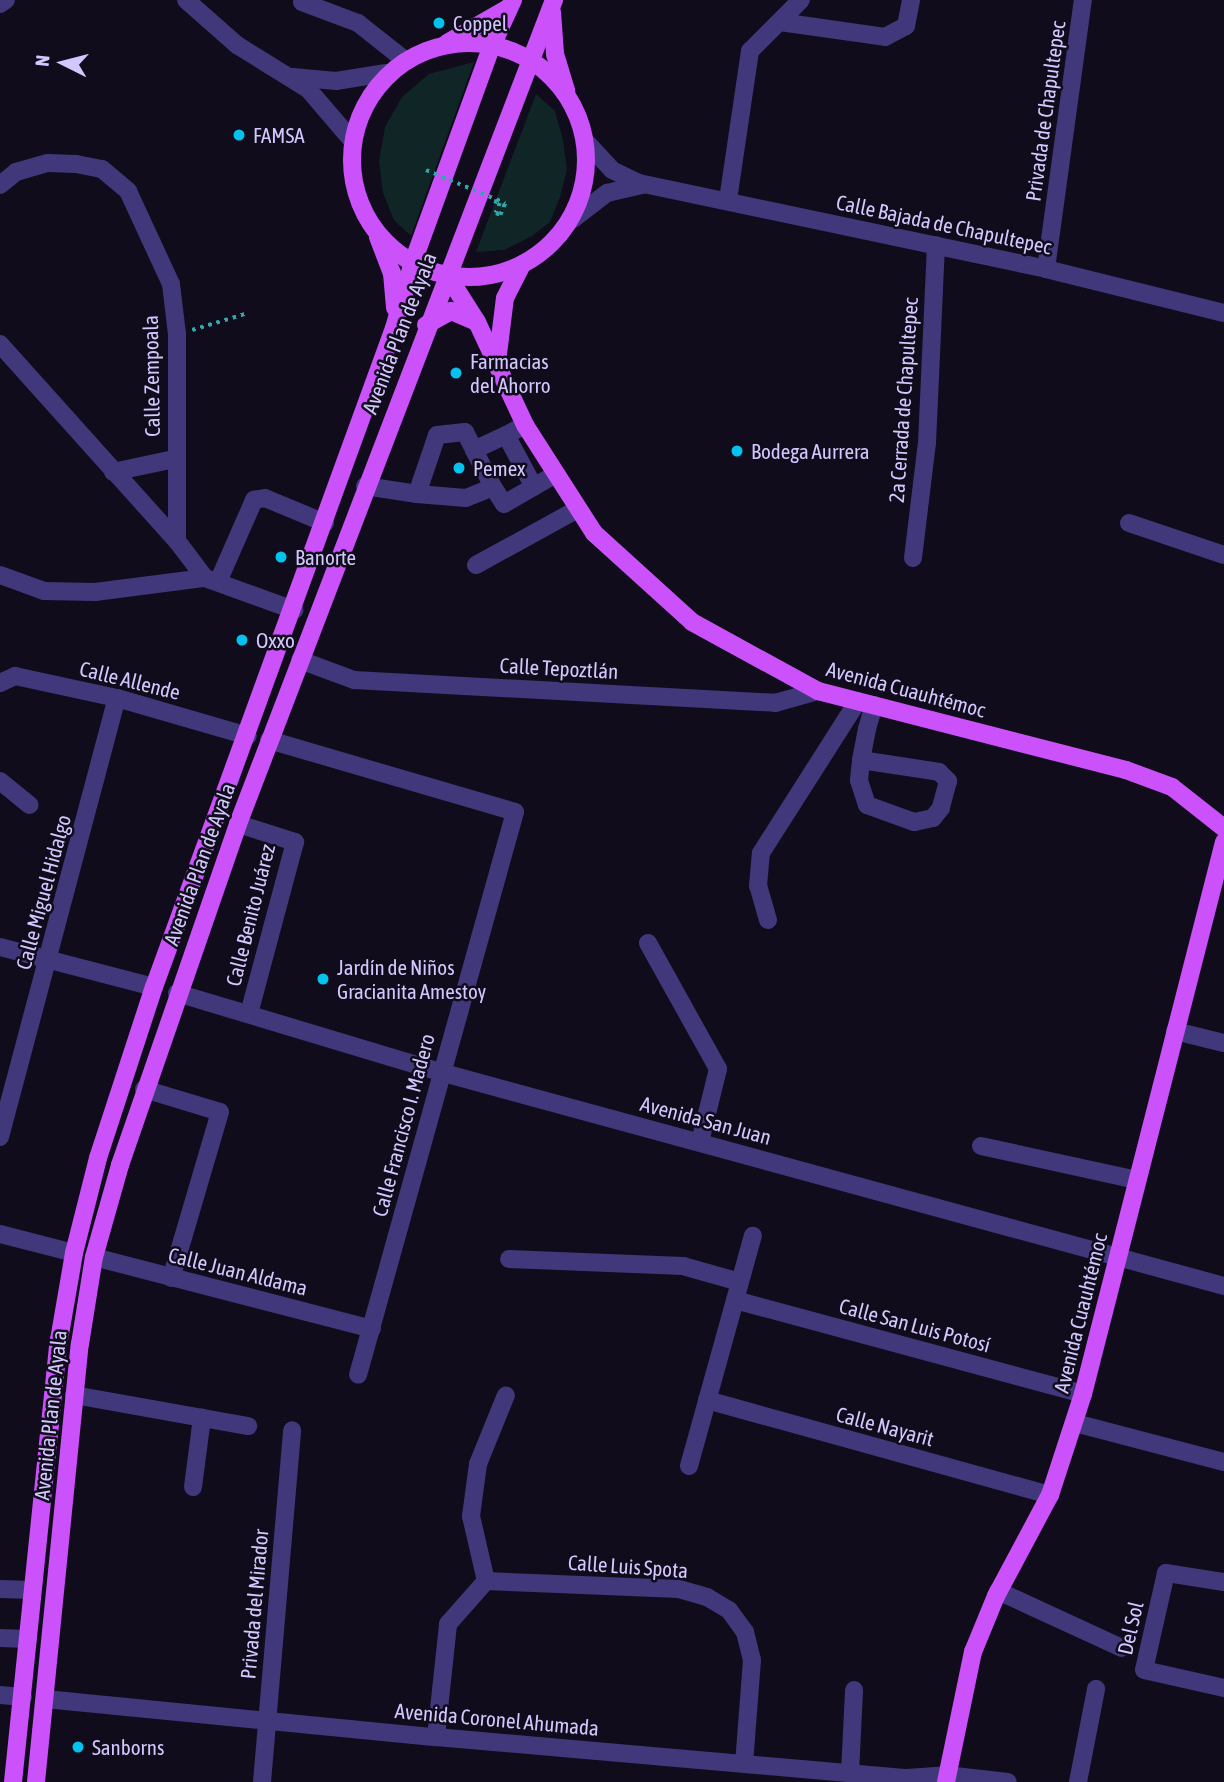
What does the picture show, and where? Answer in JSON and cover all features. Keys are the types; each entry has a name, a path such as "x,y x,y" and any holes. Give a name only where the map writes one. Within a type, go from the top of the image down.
{"main road":[{"name":"Avenida Plan de Ayala","path":"36,1782 74,1395 94,1257 144,1089 238,824 426,325 553,1"},
{"path":"366,216 386,242 413,262 446,273 483,275 522,264 552,247 573,219 590,170 588,144 555,54 553,1"},
{"name":"Avenida Plan de Ayala","path":"13,1782 49,1416 74,1253 98,1158 154,987 294,610 394,328 413,262 491,48 510,4"},
{"path":"394,328 391,273 353,192 350,138 364,103 386,74 510,4"},
{"path":"428,51 460,45 491,48 528,61 572,103"},
{"path":"497,362 505,298 522,264"},
{"name":"Avenida Cuauhtémoc","path":"446,273 477,322 525,425 554,475 594,533 692,622 818,691 1126,770 1172,787 1224,828"},
{"path":"426,325 451,311 470,315 477,322"},
{"name":"Avenida Cuauhtémoc","path":"946,1778 973,1652 998,1591 1050,1495 1075,1423 1224,842"},
{"path":"23,1697 45,1699"}],"street":[{"path":"0,4 6,0"},
{"path":"186,0 237,45 290,77 324,103 350,138"},
{"path":"728,200 750,51 802,0"},
{"path":"780,22 885,37 906,26 911,0"},
{"name":"Privada de Chapultepec","path":"1046,269 1083,0"},
{"path":"302,2 358,23 406,61"},
{"path":"290,77 336,80 386,74"},
{"name":"Calle Bajada de Chapultepec","path":"588,144 612,170 654,185 1046,269 1224,313"},
{"name":"Calle Zempoala","path":"0,184 16,173 48,163 76,164 102,169 128,191 171,284 177,334 174,460 177,541"},
{"name":"Calle Bajada de Chapultepec","path":"573,219 607,193 654,185"},
{"name":"2a Cerrada de Chapultepec","path":"912,558 927,443 936,245"},
{"path":"0,344 212,580"},
{"path":"474,450 525,425"},
{"path":"417,494 437,435 465,432 504,504 554,475"},
{"path":"506,435 534,487"},
{"name":"Calle Zempoala","path":"113,472 174,460"},
{"path":"365,486 466,498 493,487"},
{"path":"212,580 254,500 265,498 325,523"},
{"path":"476,565 578,509"},
{"path":"1129,523 1224,555"},
{"path":"0,575 44,590 94,592 212,580 294,610"},
{"name":"Calle Tepoztlán","path":"300,660 354,680 775,703 818,691"},
{"name":"Calle Allende","path":"0,683 15,676 117,698 248,736"},
{"name":"Calle Miguel Hidalgo","path":"0,1137 117,698"},
{"path":"861,760 939,772 948,781 941,808 924,822 874,810 862,795 861,760 866,703"},
{"path":"768,920 758,886 761,853 866,703"},
{"name":"Calle Francisco I. Madero","path":"269,740 515,812 440,1072 358,1375"},
{"path":"0,780 30,805"},
{"name":"Calle Benito Juárez","path":"238,824 295,842 249,1014"},
{"path":"648,943 718,1069 700,1142"},
{"path":"0,947 154,987"},
{"name":"Avenida San Juan","path":"177,993 440,1072 1224,1286"},
{"path":"1175,1031 1224,1043"},
{"path":"144,1089 220,1112 172,1278"},
{"path":"981,1146 1137,1180"},
{"path":"0,1234 74,1253"},
{"path":"689,1466 752,1236"},
{"name":"Calle Juan Aldama","path":"94,1257 372,1329"},
{"name":"Calle San Luis Potosí","path":"509,1259 683,1266 738,1291 1083,1394"},
{"path":"74,1395 248,1426"},
{"path":"436,1737 448,1624 486,1581 471,1517 478,1464 506,1395"},
{"name":"Calle Nayarit","path":"707,1400 1050,1495"},
{"path":"193,1487 202,1418"},
{"path":"1075,1423 1224,1462"},
{"name":"Privada del Mirador","path":"262,1782 292,1430"},
{"name":"Del Sol","path":"1224,1581 1166,1573 1144,1670 1224,1688"},
{"name":"Calle Luis Spota","path":"486,1581 680,1589 707,1597 729,1610 745,1632 752,1660 744,1764"},
{"path":"0,1589 32,1590"},
{"path":"998,1591 1122,1648"},
{"path":"0,1638 28,1639"},
{"path":"1078,1782 1097,1689"},
{"path":"850,1773 854,1690"},
{"path":"0,1695 23,1697"},
{"name":"Avenida Coronel Ahumada","path":"45,1699 744,1764 907,1778 1008,1782"}],"path":[{"path":"426,170 502,203"},
{"path":"177,334 248,313"}],"green space":[{"path":"474,62 411,236 394,220 383,193 379,161 385,127 402,97 429,74"},
{"path":"536,94 555,111 563,140 567,170 560,197 550,222 532,236 504,250 476,252"}],"place":[{"name":"Coppel","path":"439,23"},
{"name":"FAMSA","path":"239,135"},
{"name":"Farmacias del Ahorro","path":"456,373"},
{"name":"Bodega Aurrera","path":"737,451"},
{"name":"Pemex","path":"459,468"},
{"name":"Banorte","path":"281,557"},
{"name":"Oxxo","path":"242,640"},
{"name":"Jardín de Niños Gracianita Amestoy","path":"323,979"},
{"name":"Sanborns","path":"78,1747"}]}
